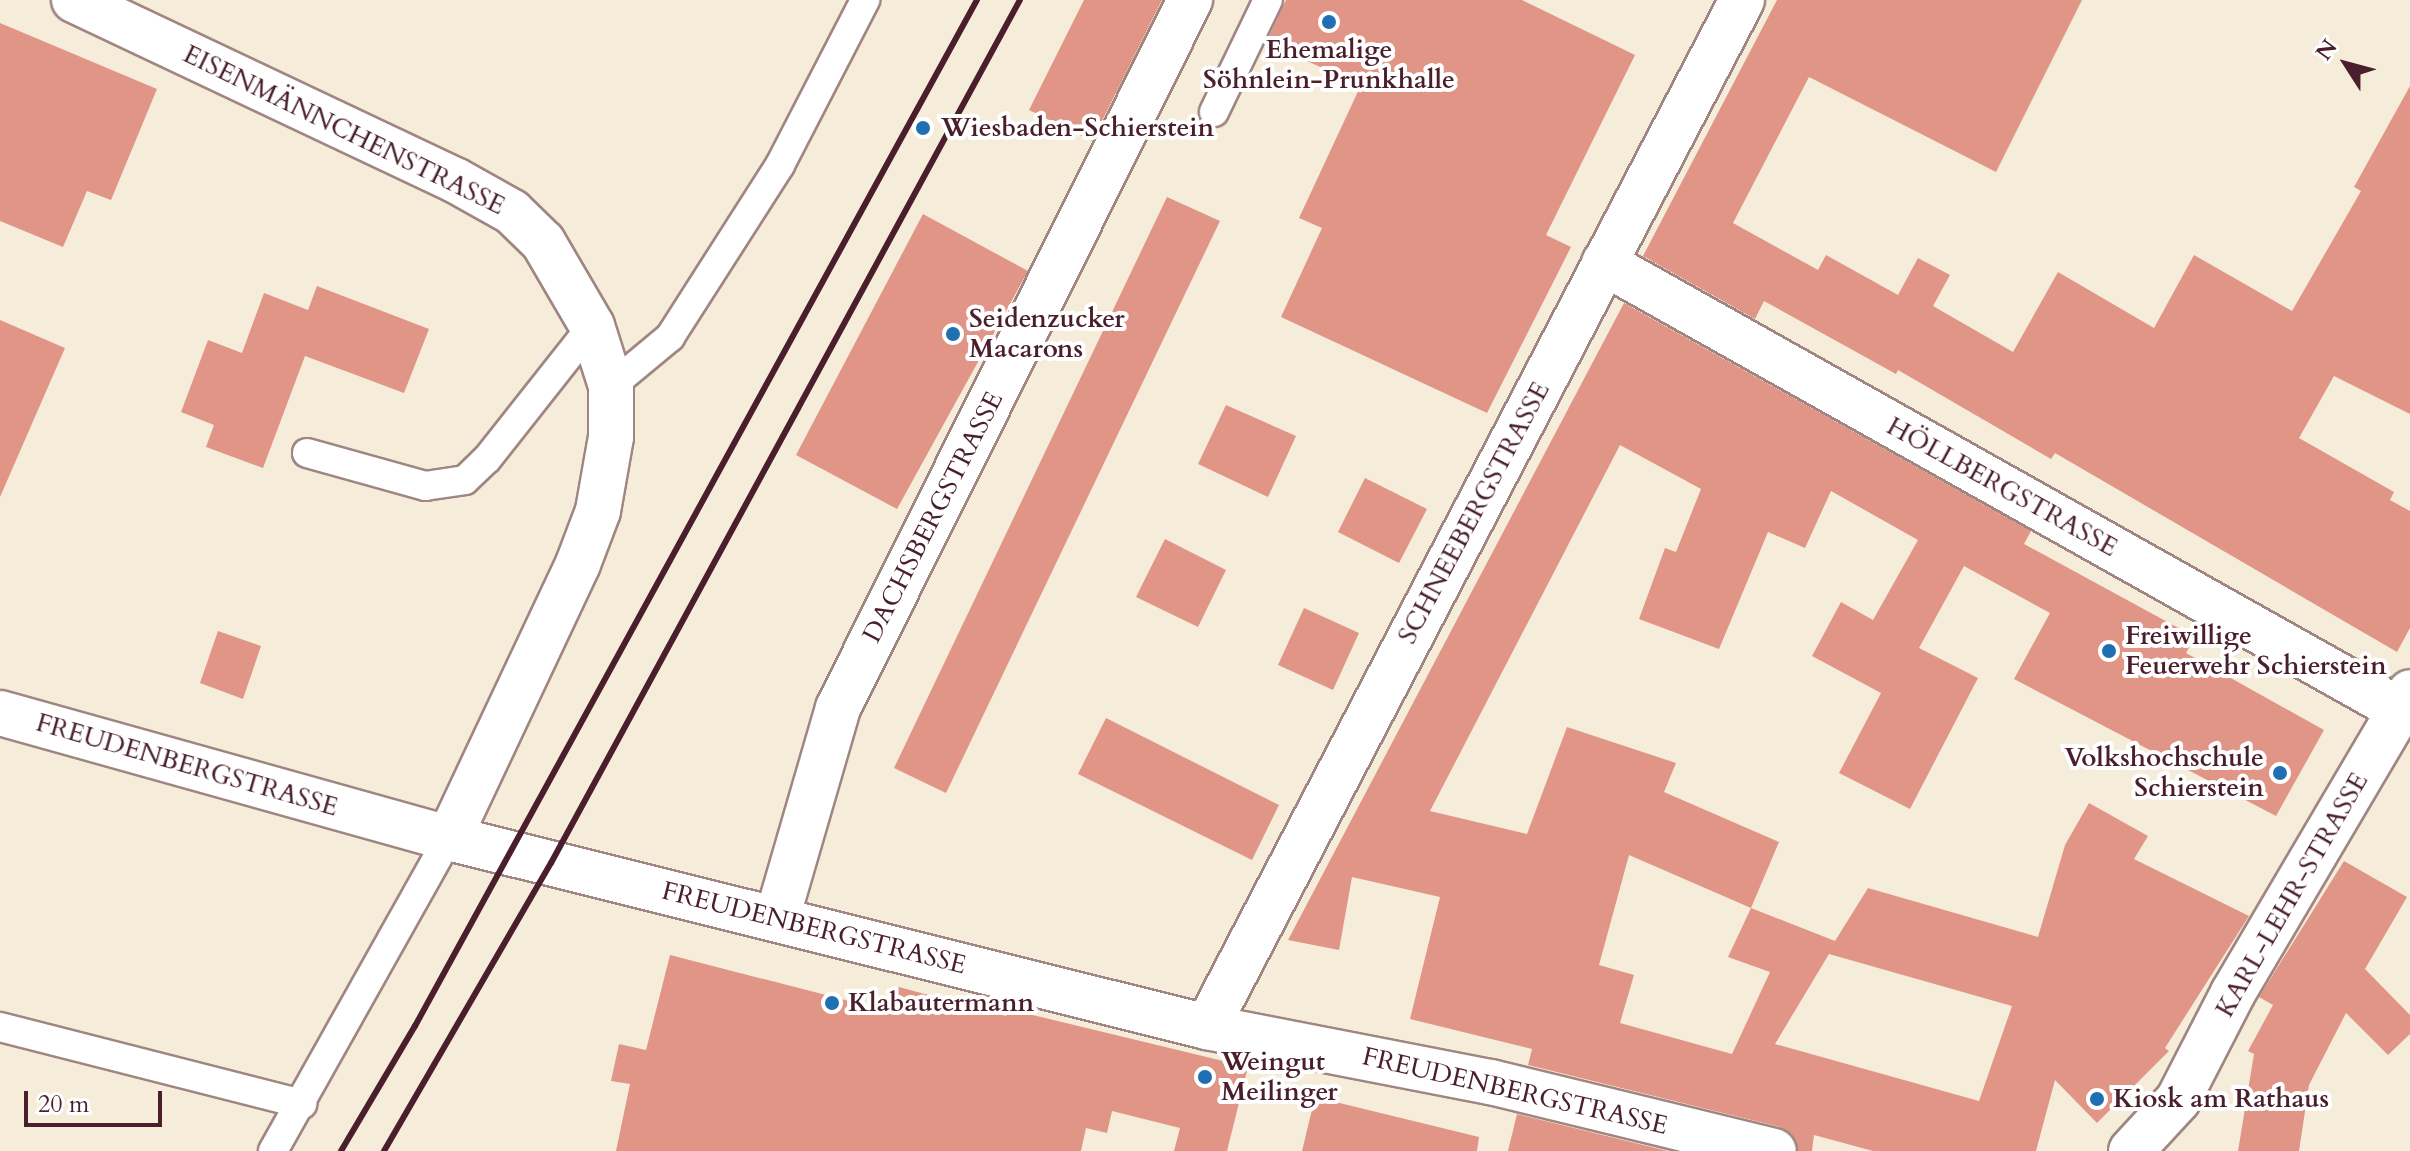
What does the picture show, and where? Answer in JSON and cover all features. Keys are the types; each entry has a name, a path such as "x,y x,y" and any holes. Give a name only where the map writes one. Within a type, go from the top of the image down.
{"street":[{"name":"EISENMÄNNCHENSTRASSE","path":"74,0 455,180 512,212 543,242 592,326 611,386 611,437 598,511 578,564 449,838"},
{"name":"DACHSBERGSTRASSE","path":"777,918 838,708 1190,0"},
{"name":"SCHNEEBERGSTRASSE","path":"1207,1027 1742,0"},
{"name":"HÖLLBERGSTRASSE","path":"1604,263 2405,701"},
{"name":"KARL-LEHR-STRASSE","path":"2131,1151 2178,1100 2233,993 2405,701"},
{"name":"FREUDENBERGSTRASSE","path":"0,713 449,838 1207,1027 1491,1082 1774,1151"},
{"name":"KARL-LEHR-STRASSE","path":"2178,1100 2178,1151"}],"lane":[{"path":"611,386 670,337 780,165 865,0"},
{"path":"1214,112 1268,0"},
{"path":"307,453 425,486 465,480 487,459 592,326"},
{"path":"273,1151 449,838"},
{"path":"0,1027 302,1104"}],"building":[{"path":"1084,0 1162,0 1092,141 1029,110"},
{"path":"1286,0 1522,0 1635,55 1546,235 1571,247 1487,413 1281,317 1322,228 1299,218 1361,85 1266,43"},
{"path":"1777,0 2082,0 1996,172 1809,77 1733,223 1818,270 1826,255 1898,295 1918,258 1950,275 1933,306 2013,352 2058,272 2154,328 2194,255 2292,311 2361,191 2354,187 2410,86 2410,414 2334,376 2299,438 2394,492 2390,500 2410,511 2410,628 2397,652 2055,453 2051,459 1898,370 1896,374 1764,301 1755,319 1643,256"},
{"path":"0,23 157,89 111,200 87,191 63,247 0,221"},
{"path":"1167,197 1220,221 946,793 894,768"},
{"path":"923,214 1028,271 897,509 796,455"},
{"path":"317,286 429,329 404,393 305,356 263,468 206,447 214,425 181,412 208,340 242,353 264,293 308,310"},
{"path":"1624,303 2031,531 2024,544 2195,637 2186,653 2324,730 2276,816 2014,679 2050,613 1964,566 1919,648 1978,678 1910,809 1839,773 1881,693 1812,656 1841,602 1873,620 1918,540 1831,491 1805,548 1768,532 1719,649 1639,619 1665,548 1676,552 1701,489 1620,445 1430,811 1527,834 1567,727 1676,763 1664,792 1779,842 1751,908 1835,941 1868,888 2038,937 2065,845 2089,803 2148,836 2134,859 2249,916 2165,1048 2169,1051 2097,1123 2055,1080 2036,1151 1873,1151 1814,1135 1812,1151 1798,1151 1792,1134 1780,1127 1528,1065 1532,1049 1410,1019 1440,897 1352,877 1339,950 1288,940","holes":["1629,855 1751,908 1728,957 1770,972 1732,1054 1620,1023 1634,975 1599,965","1829,954 2012,1006 1979,1101 1775,1044"]},
{"path":"0,320 65,348 0,497"},
{"path":"1226,405 1296,436 1268,497 1198,464"},
{"path":"1365,478 1427,509 1399,563 1338,532"},
{"path":"1165,539 1226,570 1198,627 1136,597"},
{"path":"1304,608 1359,633 1333,690 1278,665"},
{"path":"218,631 261,646 243,699 200,683"},
{"path":"1106,718 1279,805 1252,860 1078,774"},
{"path":"2344,861 2407,897 2365,969 2410,1015 2410,1034 2388,1055 2346,1013 2309,1085 2299,1151 2238,1151 2254,1054 2248,1051 2273,1005 2259,997"},
{"path":"670,955 892,1012 899,987 1006,1016 1008,1009 1248,1067 1227,1151 1174,1151 1180,1128 1112,1111 1107,1133 1086,1128 1081,1151 616,1151 630,1084 611,1081 619,1044 646,1050"},
{"path":"1315,1097 1479,1137 1477,1151 1302,1151"},
{"path":"1517,1114 1668,1151 1508,1151"}],"railway":[{"path":"341,1151 415,1026 977,0"},
{"path":"384,1151 551,863 1020,0"}],"place":[{"name":"Ehemalige Söhnlein-Prunkhalle","path":"1329,22"},
{"name":"Wiesbaden-Schierstein","path":"923,128"},
{"name":"Seidenzucker Macarons","path":"953,334"},
{"name":"Freiwillige Feuerwehr Schierstein","path":"2109,651"},
{"name":"Volkshochschule Schierstein","path":"2280,773"},
{"name":"Klabautermann","path":"832,1003"},
{"name":"Weingut Meilinger","path":"1205,1077"},
{"name":"Kiosk am Rathaus","path":"2097,1099"}]}
